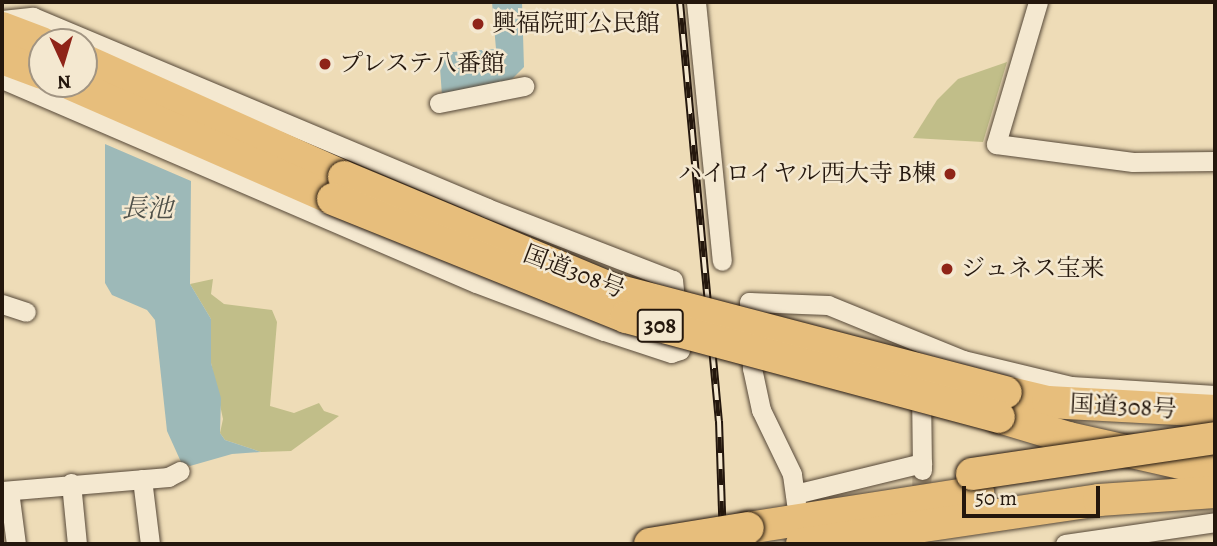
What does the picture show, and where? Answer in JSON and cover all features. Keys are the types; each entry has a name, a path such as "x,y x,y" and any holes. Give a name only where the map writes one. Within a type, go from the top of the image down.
{"highway":[{"path":"2,28 28,38"},
{"path":"2,58 28,67"},
{"name":"国道308号","path":"98,67 339,188 626,317 1003,405 1069,438 1215,471"},
{"name":"国道308号","path":"98,94 339,188"},
{"name":"国道308号","path":"1003,405 1048,402 1215,411"},
{"name":"308","path":"1069,438 1215,458"},
{"path":"977,494 1215,438"},
{"name":"308","path":"650,544 1215,458"},
{"name":"308","path":"802,544 977,494 1099,500 1215,492"},
{"path":"932,544 1112,520 1215,513"}],"street":[{"path":"696,2 722,261"},
{"path":"1038,2 996,144 1133,162 1215,161"},
{"path":"2,20 33,17 487,208 673,279 680,350 671,353 604,331 477,283 222,170 2,79"},
{"path":"439,103 524,86"},
{"path":"920,341 922,466 795,498 792,474 761,410 752,368 749,302 828,305 920,341 963,360 1070,386 1215,395"},
{"path":"2,304 26,312"},
{"path":"16,544 5,491 71,483 168,478 180,471"},
{"path":"142,479 150,544"},
{"path":"71,483 76,544"},
{"path":"1065,544 1215,522"}],"shaded area":[{"path":"1007,62 983,142 913,138 937,100 958,79"},
{"path":"213,279 211,294 224,304 272,310 277,322 270,406 294,413 319,403 324,411 339,416 291,451 261,452 225,440 220,433 223,419 211,363 211,319 190,284"}],"water":[{"path":"492,2 522,2 524,67 512,79 442,96 439,53 496,49"},
{"name":"長池","path":"105,144 191,181 190,284 211,319 211,363 221,398 220,433 225,440 261,452 232,454 190,466 181,462 167,431 155,320 147,310 112,295 105,283"}],"tunnel":[{"path":"921,544 922,470"}],"railway":[{"path":"680,2 719,421 723,544"}],"place":[{"name":"興福院町公民館","path":"478,24"},
{"name":"プレステ八番館","path":"325,64"},
{"name":"ハイロイヤル西大寺 B棟","path":"950,174"},
{"name":"ジュネス宝来","path":"947,269"}]}
